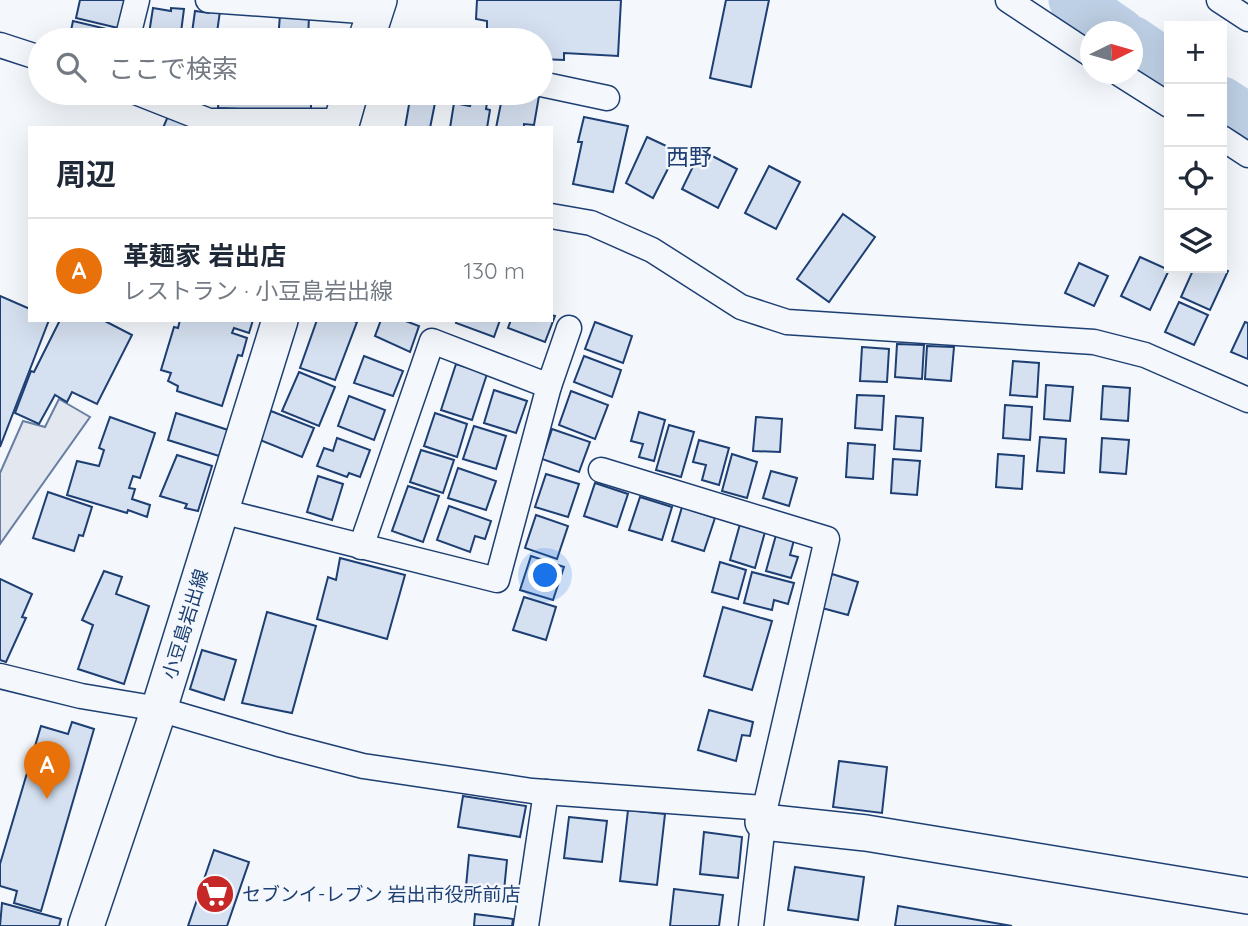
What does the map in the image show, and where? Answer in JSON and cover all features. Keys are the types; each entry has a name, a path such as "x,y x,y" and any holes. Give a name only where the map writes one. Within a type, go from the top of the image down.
{"main road":[{"name":"小豆島岩出線","path":"86,926 159,709 279,322"},
{"path":"764,815 1248,896"}],"street":[{"path":"130,28 137,0"},
{"path":"208,0 373,17"},
{"path":"1008,0 1080,47"},
{"path":"1219,0 1248,19"},
{"path":"0,45 28,54"},
{"path":"1136,84 1164,102"},
{"path":"553,87 607,98"},
{"path":"168,105 209,121 344,114"},
{"path":"1227,141 1248,155"},
{"path":"553,216 591,223 652,250 741,307 787,323 1094,342 1144,355 1248,400"},
{"path":"220,511 497,580 549,386 569,328"},
{"path":"361,547 432,341 549,386"},
{"path":"601,470 827,539 764,815 751,926"},
{"path":"0,676 80,696 159,709 282,746 362,766 546,792 764,815"},
{"path":"526,926 546,792"}],"shaded area":[{"path":"59,399 90,417 0,544 0,473 23,421 45,427"}],"building":[{"path":"80,0 125,0 118,28 76,18"},
{"path":"477,0 621,0 618,56 564,53 564,60 553,60 553,28 487,28 487,21 476,19"},
{"path":"726,0 769,0 751,87 710,78"},
{"path":"153,8 171,11 171,8 184,9 182,28 150,28"},
{"path":"210,10 220,11 218,28 193,28 195,11 209,13"},
{"path":"280,15 309,16 308,28 279,28"},
{"path":"73,21 102,28 72,28"},
{"path":"218,105 311,105 311,112 218,108"},
{"path":"409,105 435,105 430,126 405,126"},
{"path":"454,105 487,105 486,109 490,110 487,126 450,126"},
{"path":"501,105 537,105 534,125 496,126"},
{"path":"168,116 190,126 164,126"},
{"path":"584,117 628,126 613,192 573,184"},
{"path":"647,137 677,151 653,198 626,183"},
{"path":"701,150 737,169 718,208 682,189"},
{"path":"769,166 800,182 776,229 745,213"},
{"path":"843,214 875,237 829,302 797,279"},
{"path":"1140,257 1164,268 1164,273 1168,273 1150,310 1121,296"},
{"path":"1079,263 1108,276 1094,306 1065,293"},
{"path":"1228,271 1210,310 1181,297 1192,273"},
{"path":"0,296 28,308 28,322 48,322 0,447"},
{"path":"1179,302 1208,315 1194,345 1165,332"},
{"path":"59,322 107,322 132,335 97,404 72,392 67,402 55,395 39,424 15,413 31,371 34,372"},
{"path":"180,322 252,322 249,333 234,328 232,333 247,338 242,356 238,355 222,406 177,391 178,386 168,381 171,373 161,370 174,327 178,328"},
{"path":"316,322 357,322 335,380 300,368"},
{"path":"380,322 408,322 419,326 410,352 375,336"},
{"path":"456,322 499,322 494,337"},
{"path":"510,322 553,322 545,342 508,328"},
{"path":"595,322 632,336 623,363 585,349"},
{"path":"1245,322 1248,323 1248,359 1231,352"},
{"path":"897,344 924,345 922,379 895,377"},
{"path":"927,346 954,347 951,381 925,379"},
{"path":"862,347 889,349 887,382 860,381"},
{"path":"364,356 403,371 393,396 354,383"},
{"path":"584,356 621,370 612,397 574,382"},
{"path":"1013,361 1039,363 1037,397 1010,395"},
{"path":"456,364 487,374 472,420 441,410"},
{"path":"299,372 335,387 319,426 282,411"},
{"path":"1046,385 1073,387 1070,421 1044,419"},
{"path":"1103,386 1130,388 1128,421 1101,419"},
{"path":"494,390 527,401 516,433 484,423"},
{"path":"571,391 608,405 595,439 559,425"},
{"path":"857,395 884,396 882,430 855,428"},
{"path":"349,396 385,410 374,440 338,426"},
{"path":"1005,405 1032,407 1030,440 1003,438"},
{"path":"271,411 314,428 302,457 260,440"},
{"path":"639,412 665,420 654,461 639,457 643,444 631,441"},
{"path":"176,413 228,430 219,456 168,440"},
{"path":"435,413 467,424 457,457 424,446"},
{"path":"896,416 923,418 921,451 894,449"},
{"path":"110,417 155,433 140,478 133,476 129,488 135,489 132,499 150,505 147,517 67,495 77,461 99,466 104,450 99,448"},
{"path":"756,417 782,419 780,452 753,451"},
{"path":"669,425 694,432 681,477 656,470"},
{"path":"474,426 506,436 496,469 463,459"},
{"path":"552,429 590,442 579,472 542,459"},
{"path":"1040,437 1066,439 1064,473 1037,471"},
{"path":"337,438 370,450 360,477 349,473 347,477 317,466 324,448 333,451"},
{"path":"1102,438 1129,440 1126,474 1100,472"},
{"path":"699,440 729,448 719,485 702,480 706,465 693,462"},
{"path":"848,443 875,445 873,479 846,477"},
{"path":"421,450 454,460 443,493 410,482"},
{"path":"732,454 757,462 747,498 722,491"},
{"path":"998,454 1024,456 1022,489 996,487"},
{"path":"177,455 212,466 198,511 185,508 187,504 160,496"},
{"path":"893,459 920,461 917,495 891,493"},
{"path":"458,468 496,481 486,510 448,498"},
{"path":"771,471 797,478 789,506 763,498"},
{"path":"546,474 579,484 568,517 535,507"},
{"path":"318,476 343,484 332,520 307,512"},
{"path":"595,483 628,494 617,527 584,516"},
{"path":"408,486 439,496 423,542 392,531"},
{"path":"48,492 92,507 83,536 79,535 74,551 33,538"},
{"path":"640,497 672,507 662,540 629,530"},
{"path":"449,506 491,521 485,539 475,536 470,552 437,540"},
{"path":"682,507 715,518 704,551 672,541"},
{"path":"536,515 568,526 557,559 525,548"},
{"path":"740,524 765,532 755,568 730,560"},
{"path":"776,535 794,540 790,555 798,557 791,578 766,571"},
{"path":"531,556 564,567 553,600 520,590"},
{"path":"340,558 405,575 387,639 317,619 328,577 336,580"},
{"path":"720,562 746,570 738,599 712,592"},
{"path":"104,571 122,577 116,594 149,606 124,684 78,669 93,625 82,620"},
{"path":"752,572 794,583 788,604 774,600 772,610 744,603"},
{"path":"832,574 858,582 848,615 822,608"},
{"path":"0,579 32,594 22,617 26,618 6,662 0,660"},
{"path":"524,597 556,607 546,640 513,630"},
{"path":"723,607 772,621 752,690 704,676"},
{"path":"267,612 316,626 292,713 242,703"},
{"path":"202,650 236,660 224,700 190,689"},
{"path":"709,710 753,722 750,736 742,735 736,761 698,750"},
{"path":"72,722 94,729 41,911 14,903 17,891 0,886 0,864 41,726 68,734"},
{"path":"839,761 887,767 882,813 833,807"},
{"path":"463,796 526,806 520,837 458,827"},
{"path":"628,810 665,814 657,885 620,881"},
{"path":"569,817 607,821 602,862 564,858"},
{"path":"704,832 742,837 738,878 700,874"},
{"path":"214,850 249,862 227,926 188,926"},
{"path":"469,855 507,860 503,901 465,897"},
{"path":"795,867 864,877 858,920 788,910"},
{"path":"674,889 723,895 719,926 670,926"},
{"path":"2,903 61,919 59,926 0,926"},
{"path":"898,906 1012,926 895,926"},
{"path":"475,914 513,919 512,926 474,926"}],"waterway":[{"path":"1073,0 1104,21"},
{"path":"1143,47 1164,62"},
{"path":"1227,104 1248,118"}],"place":[{"name":"革麺家 岩出店","path":"47,799"},
{"name":"セブンイ-レブン 岩出市役所前店","path":"215,894"}],"district":[{"name":"西野","path":"689,157"}]}
